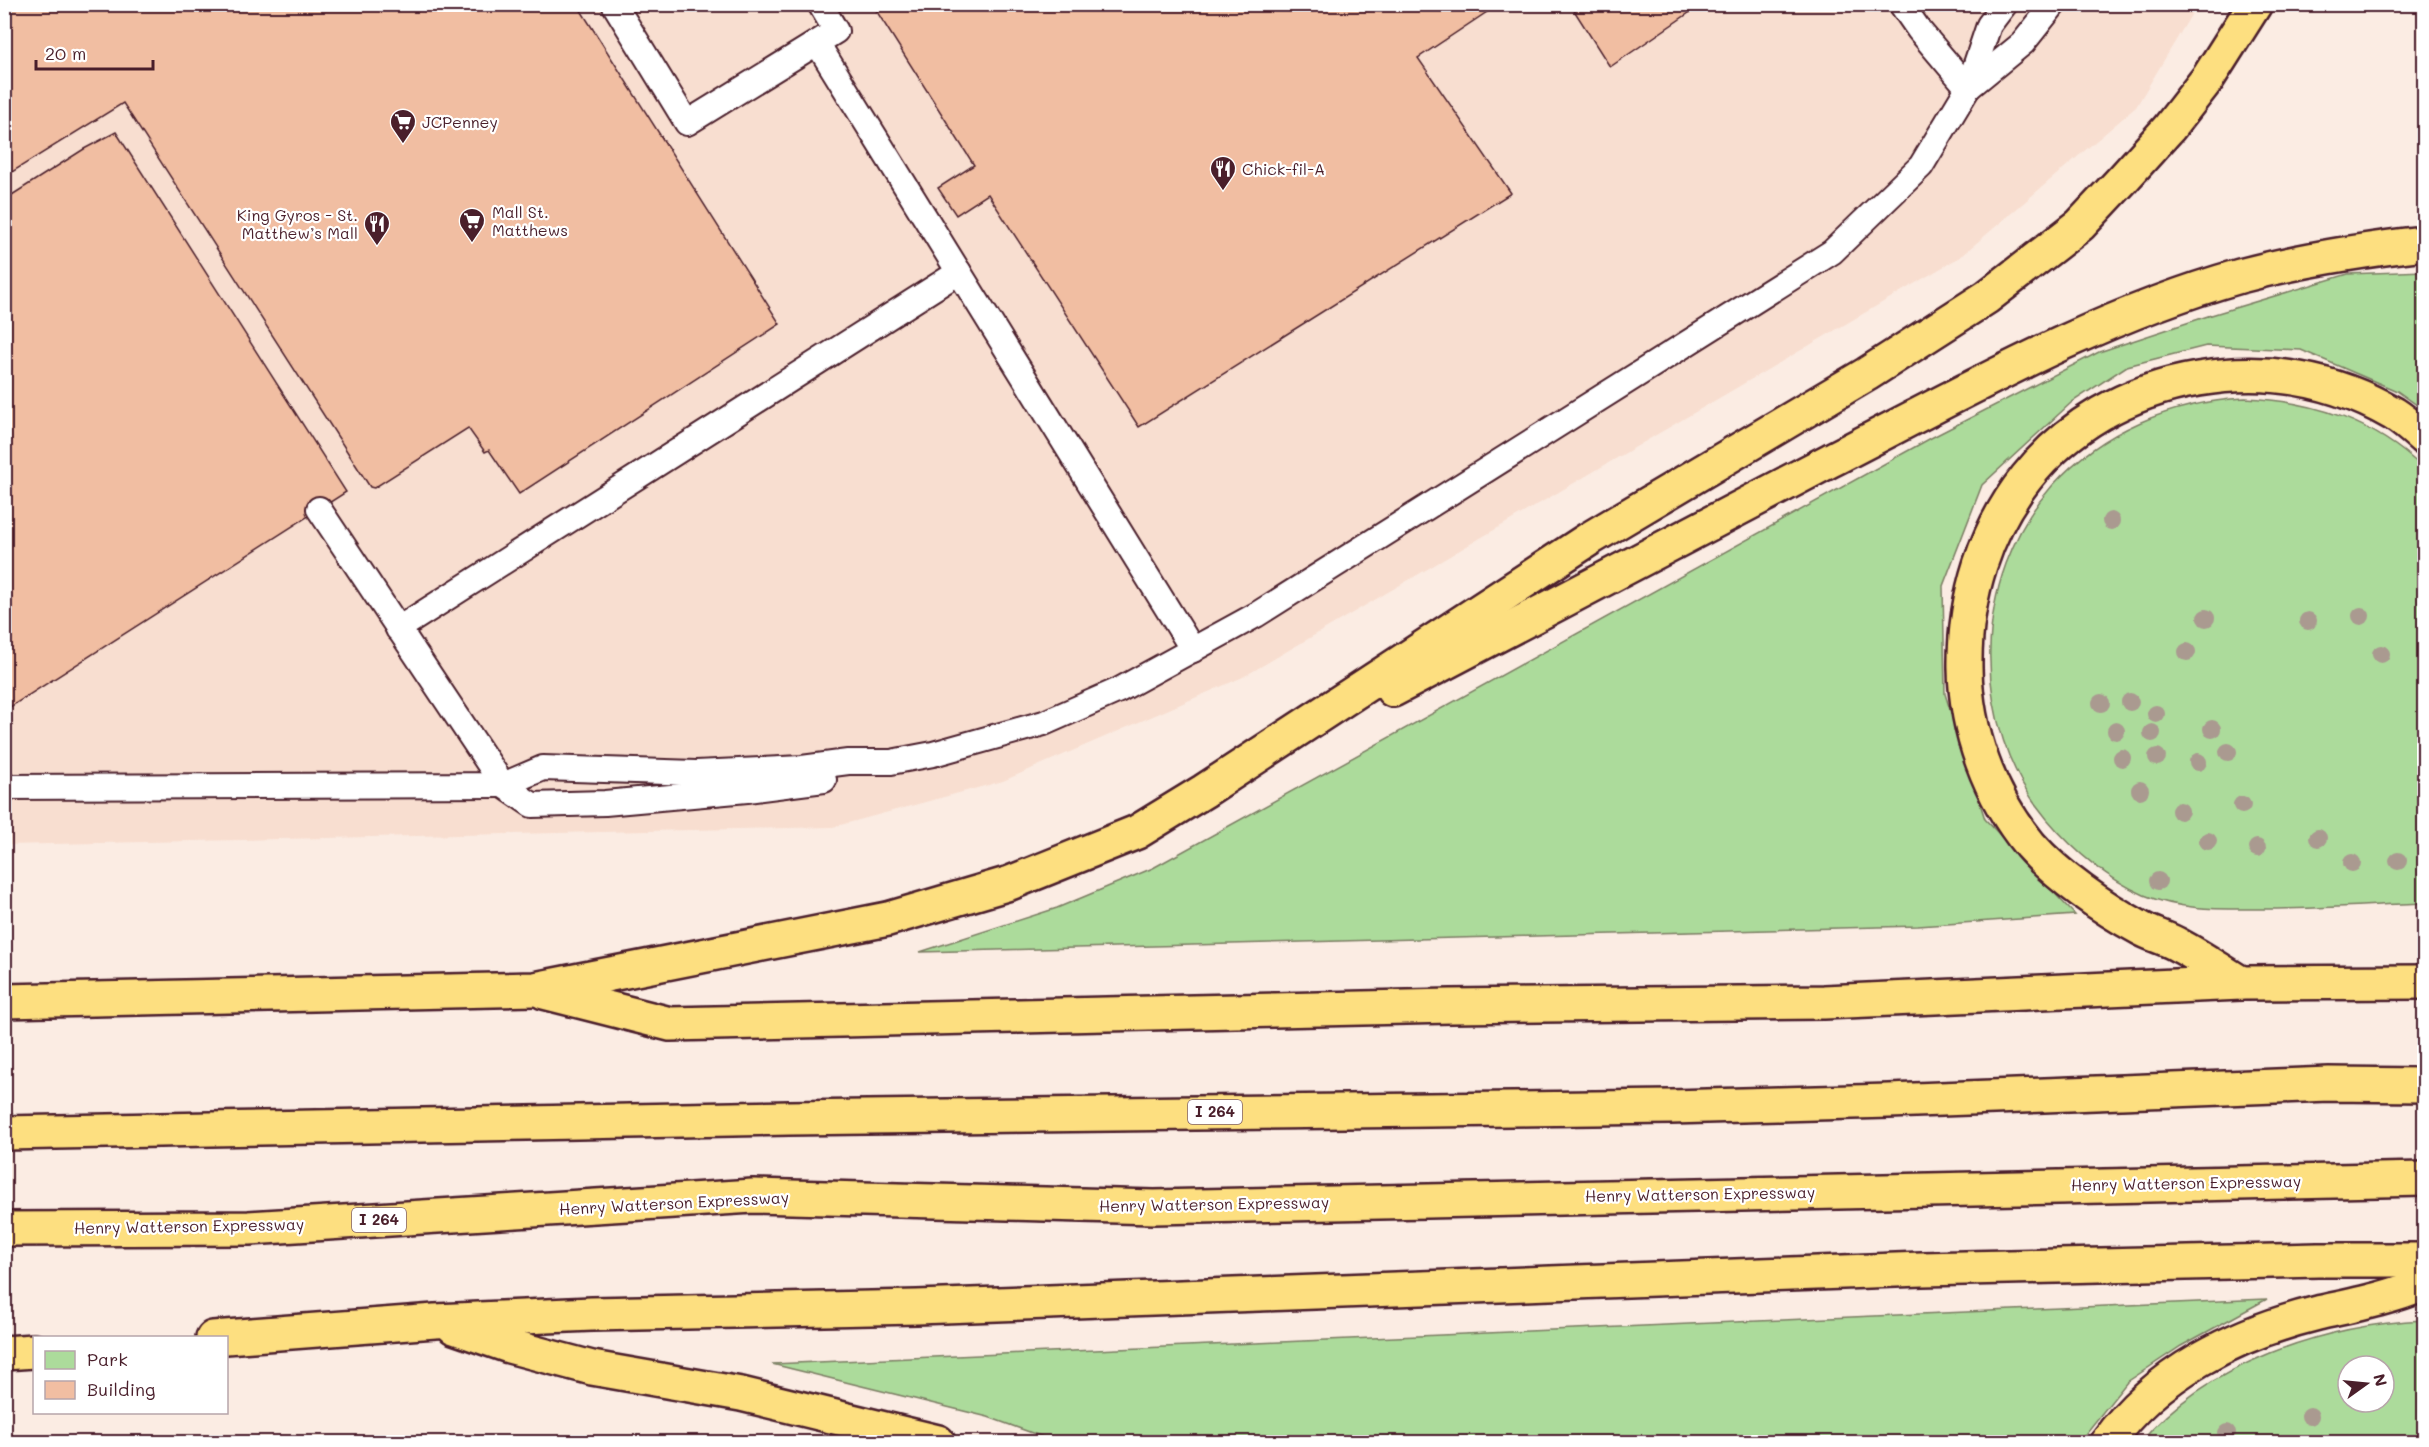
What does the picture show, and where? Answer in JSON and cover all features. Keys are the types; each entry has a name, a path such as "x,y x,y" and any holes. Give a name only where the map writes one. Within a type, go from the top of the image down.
{"highway":[{"path":"1204,791 1589,539 1867,374 1987,297 2029,266 2079,225 2169,128 2208,78 2255,4"},
{"path":"4,1001 535,989 888,919 1010,884 1127,836 1204,791 1631,563 2040,353 2115,320 2241,276 2311,261 2417,244"},
{"path":"2241,983 2178,944 2140,928 2067,879 2032,847 2013,823 1981,760 1971,726 1965,690 1966,623 1972,590 1982,558 1995,526 2014,495 2037,464 2065,438 2093,416 2117,404 2172,383 2221,375 2275,374 2309,380 2342,389 2396,415 2424,438"},
{"path":"535,989 670,1023 1452,1006 1824,1002 2241,983 2424,982"},
{"name":"I 264","path":"4,1133 777,1118 1671,1107 2329,1084 2424,1084"},
{"name":"Henry Watterson Expressway","path":"4,1229 249,1228 753,1196 1154,1207 2424,1179"},
{"path":"228,1337 435,1321 1106,1300 1922,1269 2318,1260 2424,1260"},
{"path":"2107,1443 2126,1416 2149,1395 2181,1371 2217,1350 2261,1331 2316,1314 2392,1297 2424,1284"},
{"path":"435,1321 509,1346 592,1368 741,1394 938,1443"},
{"path":"4,1353 33,1351"}],"lane":[{"path":"614,4 687,123 836,31 820,4"},
{"path":"1901,4 1919,30 1968,88"},
{"path":"4,788 503,785 543,768 696,773 802,768 848,762 891,762 933,754 1044,723 1119,690 1256,615 1832,252 1921,166 1968,88 1989,25 2005,4"},
{"path":"1968,88 2023,43 2054,4"},
{"path":"817,43 1193,650"},
{"path":"398,629 958,272"},
{"path":"319,509 503,785 532,805 605,804 802,783 868,772 891,762"}],"shaded area":[{"name":"Mall St. Matthews","path":"4,5 2197,5 2136,107 1960,257 1243,677 1003,781 833,827 5,845"}],"green space":[{"path":"2424,271 2424,410 2397,391 2301,350 2206,346 2127,366 2072,402 1982,485 1943,586 1945,694 1985,819 2075,915 1918,926 920,952 1057,908 1153,868 1931,438 2099,352 2348,274"},
{"path":"2245,398 2295,404 2342,417 2385,438 2424,469 2424,903 2216,909 2173,904 2144,895 2104,872 2057,831 2021,782 2003,741 1993,697 1990,652 1994,607 2006,564 2025,523 2052,486 2072,466 2093,449 2116,435 2140,422 2165,413 2191,406"},
{"path":"2267,1299 2181,1346 2127,1382 2079,1442 1057,1442 988,1417 772,1364"},
{"path":"2424,1320 2424,1442 2141,1442 2168,1414 2199,1390 2233,1370 2270,1353 2347,1330 2386,1323"}],"building":[{"name":"Mall St. Matthews","path":"4,4 577,4 780,324 519,494 489,450 485,452 468,428 374,488 370,487 123,103 4,177"},
{"path":"872,4 1499,4 1418,58 1511,193 1139,427 988,194 956,215 938,188 974,165"},
{"path":"1570,4 1702,4 1610,67"},
{"path":"116,132 346,492 4,711 4,200 84,149"}],"place":[{"name":"JCPenney","path":"403,145"},
{"name":"Chick-fil-A","path":"1223,192"},
{"name":"Mall St. Matthews","path":"472,244"},
{"name":"King Gyros - St. Matthew’s Mall","path":"377,247"}]}
